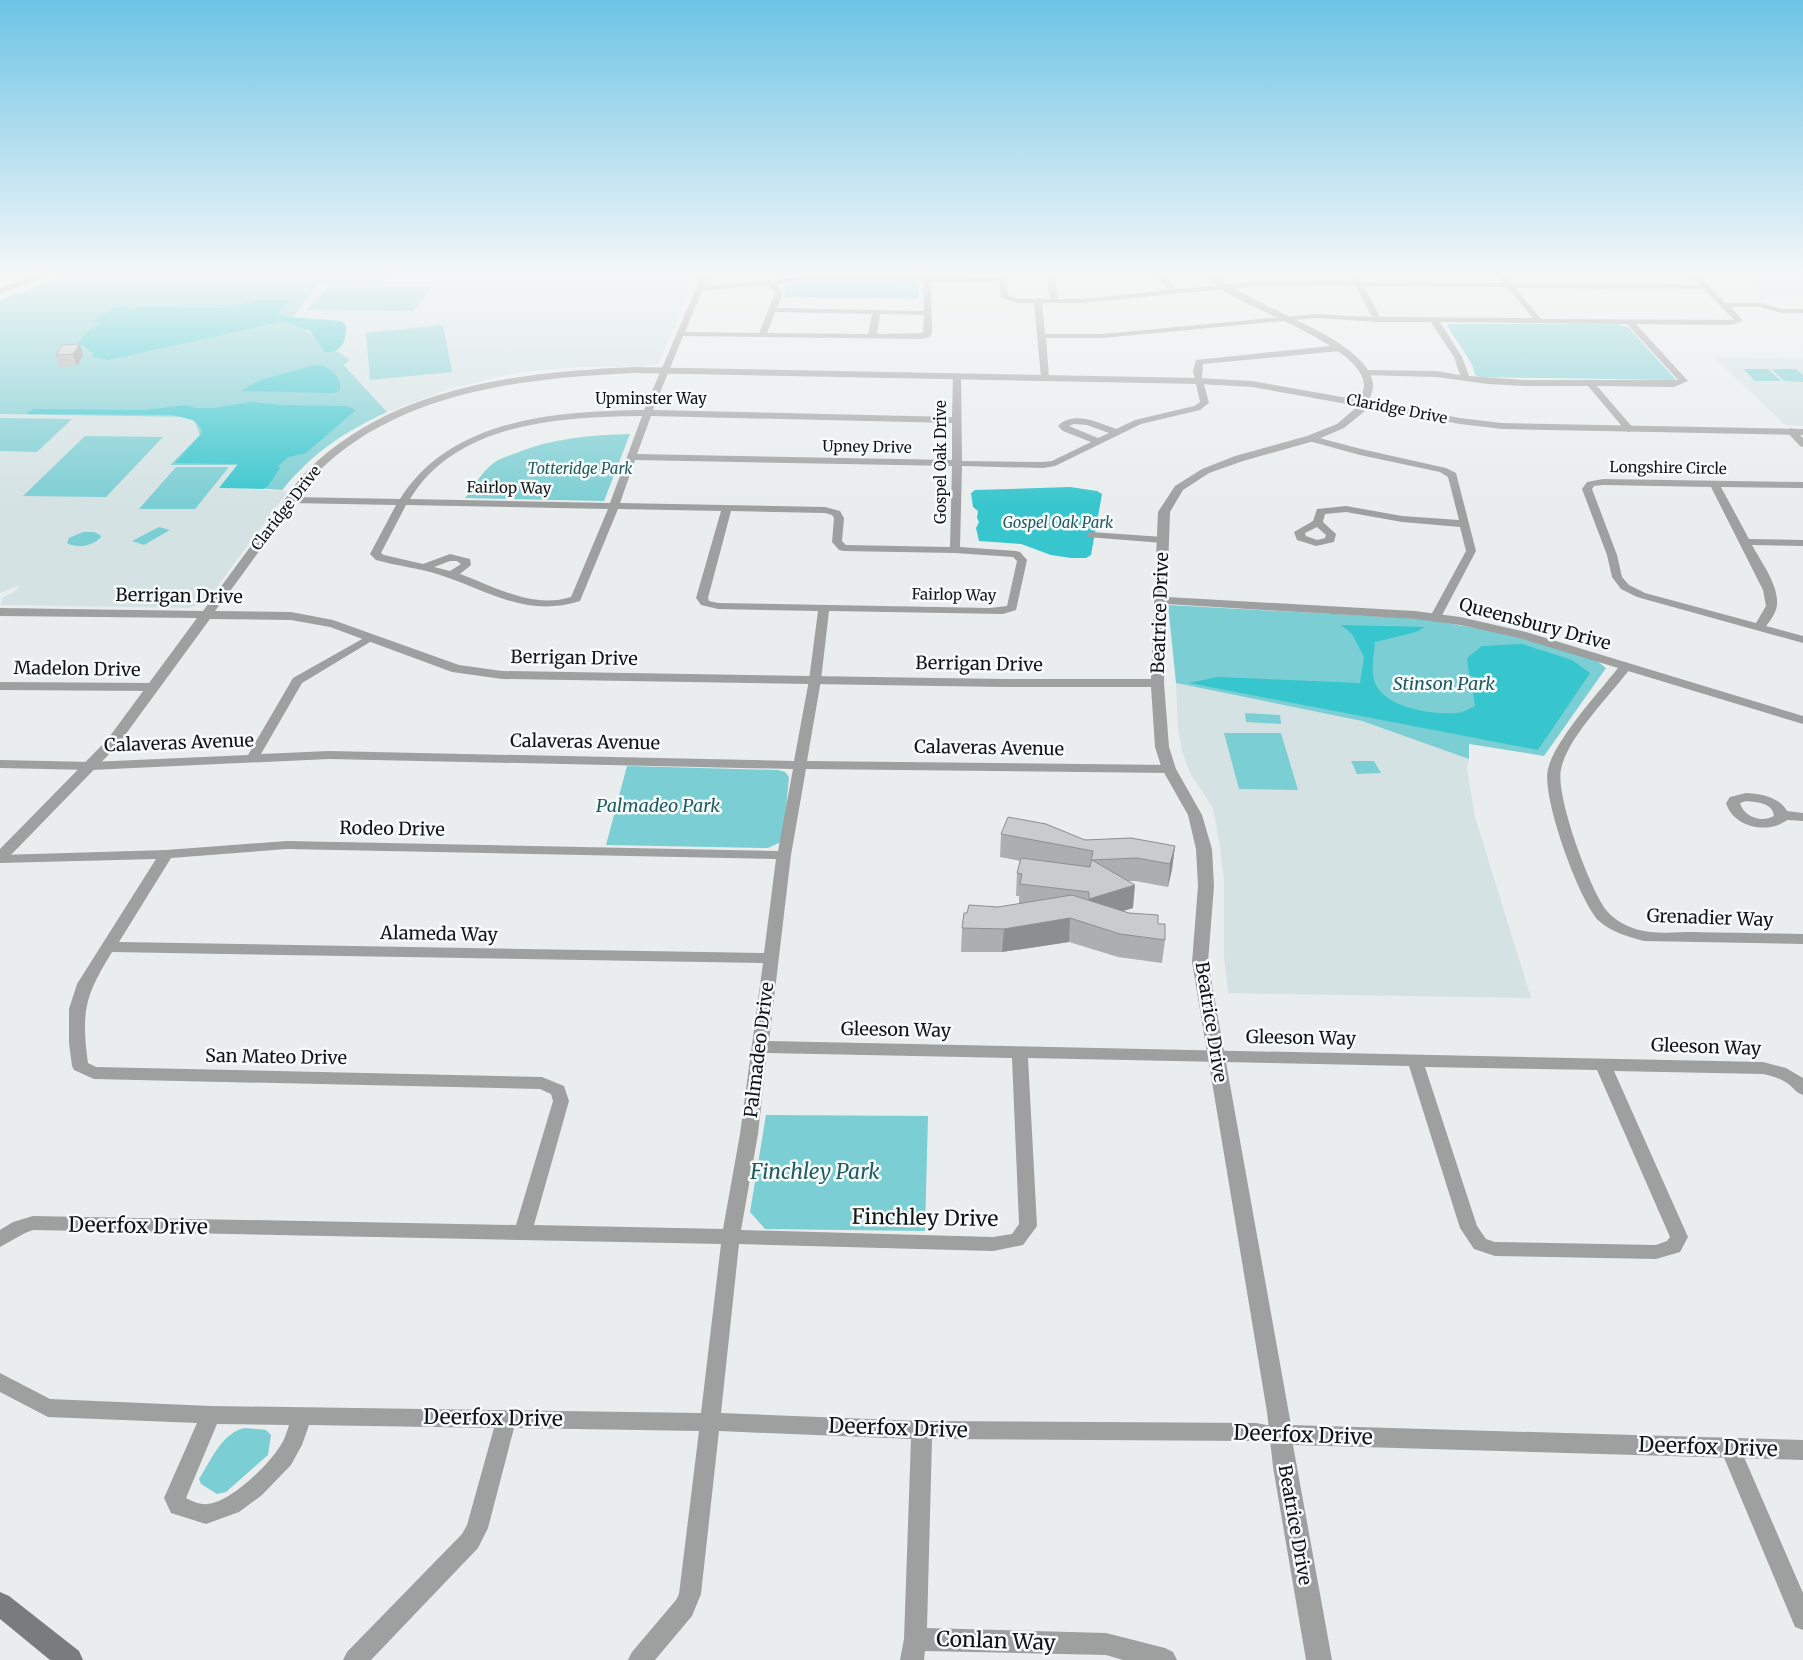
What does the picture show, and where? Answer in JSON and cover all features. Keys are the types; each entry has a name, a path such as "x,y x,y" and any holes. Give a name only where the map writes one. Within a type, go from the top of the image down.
{"main road":[{"path":"0,1604 70,1660"}],"street":[{"path":"425,567 530,603 544,606 564,604 576,599 614,506 673,349"},
{"path":"1042,349 1045,377"},
{"path":"1199,381 1197,367 1199,362 1325,349"},
{"path":"1342,349 1355,360 1369,379 1369,390 1364,403"},
{"path":"1452,349 1462,365 1465,378"},
{"path":"1366,373 1422,374 1488,382 1674,384 1684,381 1655,349"},
{"name":"Claridge Drive","path":"0,858 112,743 309,475 343,445 382,422 418,407 470,391 519,380 580,373 664,370 1199,381 1252,384 1488,425 1803,432"},
{"name":"Gospel Oak Drive","path":"955,550 957,508 957,376"},
{"name":"Upney Drive","path":"631,457 1043,465 1055,462 1138,422 1197,408 1205,403 1199,381"},
{"path":"1590,383 1629,429"},
{"name":"Beatrice Drive","path":"1319,1660 1284,1467 1278,1412 1200,962 1206,886 1204,849 1195,815 1169,769 1162,747 1157,683 1163,540 1166,507 1173,495 1190,479 1206,470 1312,439 1342,424 1355,414 1364,403"},
{"name":"Upminster Way","path":"425,567 380,558 375,554 405,502 421,477 444,456 501,430 515,426 568,416 648,412 956,420"},
{"path":"1098,441 1066,430 1063,426 1066,423 1080,422 1116,432"},
{"path":"1791,431 1803,444"},
{"path":"1312,439 1360,452 1448,471 1453,475 1471,552 1436,617"},
{"name":"Longshire Circle","path":"1803,485 1603,482 1590,484 1587,489 1612,555 1617,577 1625,587 1641,595 1803,640"},
{"path":"1714,484 1772,596 1772,610 1759,628"},
{"name":"Fairlop Way","path":"291,500 727,508 825,510 836,513 839,518 837,542 843,548 955,550 1016,554 1022,560 1012,608 1003,611 990,611 718,606 705,603 702,598 727,508"},
{"path":"1318,523 1321,511 1338,508 1402,519 1464,524"},
{"path":"1091,535 1163,540"},
{"path":"1745,542 1803,543"},
{"path":"425,567 453,556 466,561 466,565 452,575"},
{"name":"Queensbury Drive","path":"1161,600 1436,617 1522,635 1803,720"},
{"path":"815,680 824,608"},
{"name":"Berrigan Drive","path":"0,612 291,616 313,619 371,637 457,669 519,676 1003,683 1157,683"},
{"path":"252,759 298,681 371,637"},
{"name":"Grenadier Way","path":"1626,666 1568,741 1554,770 1553,779 1563,822 1577,862 1598,910 1621,929 1644,936 1803,939"},
{"name":"Palmadeo Drive","path":"640,1660 684,1608 690,1594 731,1237 749,1134 784,855 815,680"},
{"name":"Madelon Drive","path":"0,686 154,687"},
{"name":"Calaveras Avenue","path":"0,764 91,766 329,755 799,765 1169,769"},
{"path":"1782,815 1803,817"},
{"name":"Rodeo Drive","path":"0,858 166,854 287,845 784,855"},
{"name":"San Mateo Drive","path":"166,854 86,984 77,1009 77,1043 80,1066 94,1073 542,1084 558,1090 561,1101 522,1233"},
{"name":"Alameda Way","path":"108,947 771,958"},
{"name":"Gleeson Way","path":"761,1047 1764,1068 1787,1074 1796,1080 1803,1089"},
{"name":"Finchley Drive","path":"731,1237 993,1244 1017,1240 1028,1226 1020,1052"},
{"path":"1415,1060 1469,1228 1480,1244 1495,1249 1656,1252 1673,1247 1680,1237 1603,1064"},
{"name":"Deerfox Drive","path":"0,1240 19,1227 33,1224 731,1237"},
{"name":"Deerfox Drive","path":"0,1382 48,1408 211,1415 710,1422 922,1430 1256,1432 1280,1435 1803,1450"},
{"path":"211,1415 176,1498 179,1506 207,1515 231,1506 273,1470 290,1449 302,1416"},
{"path":"355,1660 470,1541 478,1528 507,1418"},
{"path":"913,1649 922,1430"},
{"path":"1730,1448 1803,1619"},
{"name":"Conlan Way","path":"913,1649 1106,1644 1154,1659"}],"shaded area":[{"path":"326,349 665,349 659,362 651,366 580,367 521,372 452,388 387,412 344,364"},
{"path":"1714,357 1803,359 1803,426 1785,425"},
{"path":"0,414 161,415 187,418 197,423 239,464 219,488 288,491 205,603 189,608 1,605 2,598 14,592 20,585 0,593"},
{"path":"1176,683 1362,721 1469,759 1467,769 1475,817 1531,998 1228,993 1224,956 1224,880 1220,846 1213,808 1190,773 1182,751 1178,728"}],"green space":[{"path":"0,349 334,349 350,360 344,365 387,412 342,436 306,464 282,490 224,486 238,465 170,465 200,435 193,417 0,414"},
{"path":"88,349 156,349 109,360 92,357 94,353"},
{"path":"323,349 337,349 331,352 325,352"},
{"path":"367,349 448,349 452,372 370,380"},
{"path":"1462,349 1648,349 1676,380 1480,377 1475,375 1472,364"},
{"path":"320,365 333,372 339,380 340,390 334,393 241,391 260,380"},
{"path":"1743,369 1768,369 1781,381 1755,381"},
{"path":"1771,369 1796,369 1803,375 1803,382 1784,381"},
{"path":"252,402 280,405 347,406 356,410 306,453 289,457 278,466 280,468 268,486 263,489 219,488 238,464 175,463 201,434 202,430 192,420 173,415 26,414 33,409 144,410 185,405 197,408 214,408"},
{"path":"0,418 72,419 37,452 0,451"},
{"name":"Totteridge Park","path":"630,434 604,501 465,498 486,470 495,462 505,457 558,441 587,436"},
{"path":"85,436 163,437 106,497 23,496"},
{"path":"176,467 229,467 195,509 139,509"},
{"name":"Gospel Oak Park","path":"1070,487 1097,491 1102,494 1091,555 1086,558 1051,555 1021,544 979,541 976,528 979,522 977,518 978,511 973,507 971,493 975,490"},
{"path":"159,527 170,530 144,545 132,541"},
{"path":"83,532 94,532 101,537 94,543 85,546 75,546 67,543 69,538"},
{"name":"Stinson Park","path":"1168,605 1425,619 1501,633 1554,647 1597,661 1606,668 1544,756 1469,744 1469,759 1362,721 1176,683"},
{"path":"1341,625 1425,627 1416,632 1375,642 1373,658 1374,680 1382,693 1400,704 1424,711 1459,713 1475,706 1472,687 1487,687 1469,674 1467,658 1482,646 1522,644 1572,660 1590,673 1538,750 1189,683 1218,677 1360,683 1364,657 1352,634"},
{"path":"1245,713 1280,715 1281,724 1246,722"},
{"path":"1224,733 1281,733 1298,790 1239,789"},
{"path":"1351,761 1374,761 1381,773 1357,774"},
{"name":"Palmadeo Park","path":"627,766 778,770 785,772 789,777 783,841 768,848 606,845"},
{"name":"Finchley Park","path":"766,1115 928,1116 925,1231 765,1229 750,1212"},
{"path":"245,1428 266,1430 271,1435 268,1455 226,1492 217,1494 201,1484 199,1479 224,1441 230,1435"}],"building":[{"path":"59,349 76,349 73,354 56,355"},
{"path":"1008,817 1046,824 1085,840 1131,838 1175,846 1170,864 1137,858 1092,860 1135,885 1089,899 1089,892 1020,884 1022,874 1017,873 1021,858 1090,867 1093,851 1001,834"},
{"path":"1072,895 1129,913 1158,915 1158,924 1165,924 1165,940 1120,934 1070,918 1004,929 962,928 964,913 967,913 969,905 998,907"}]}
